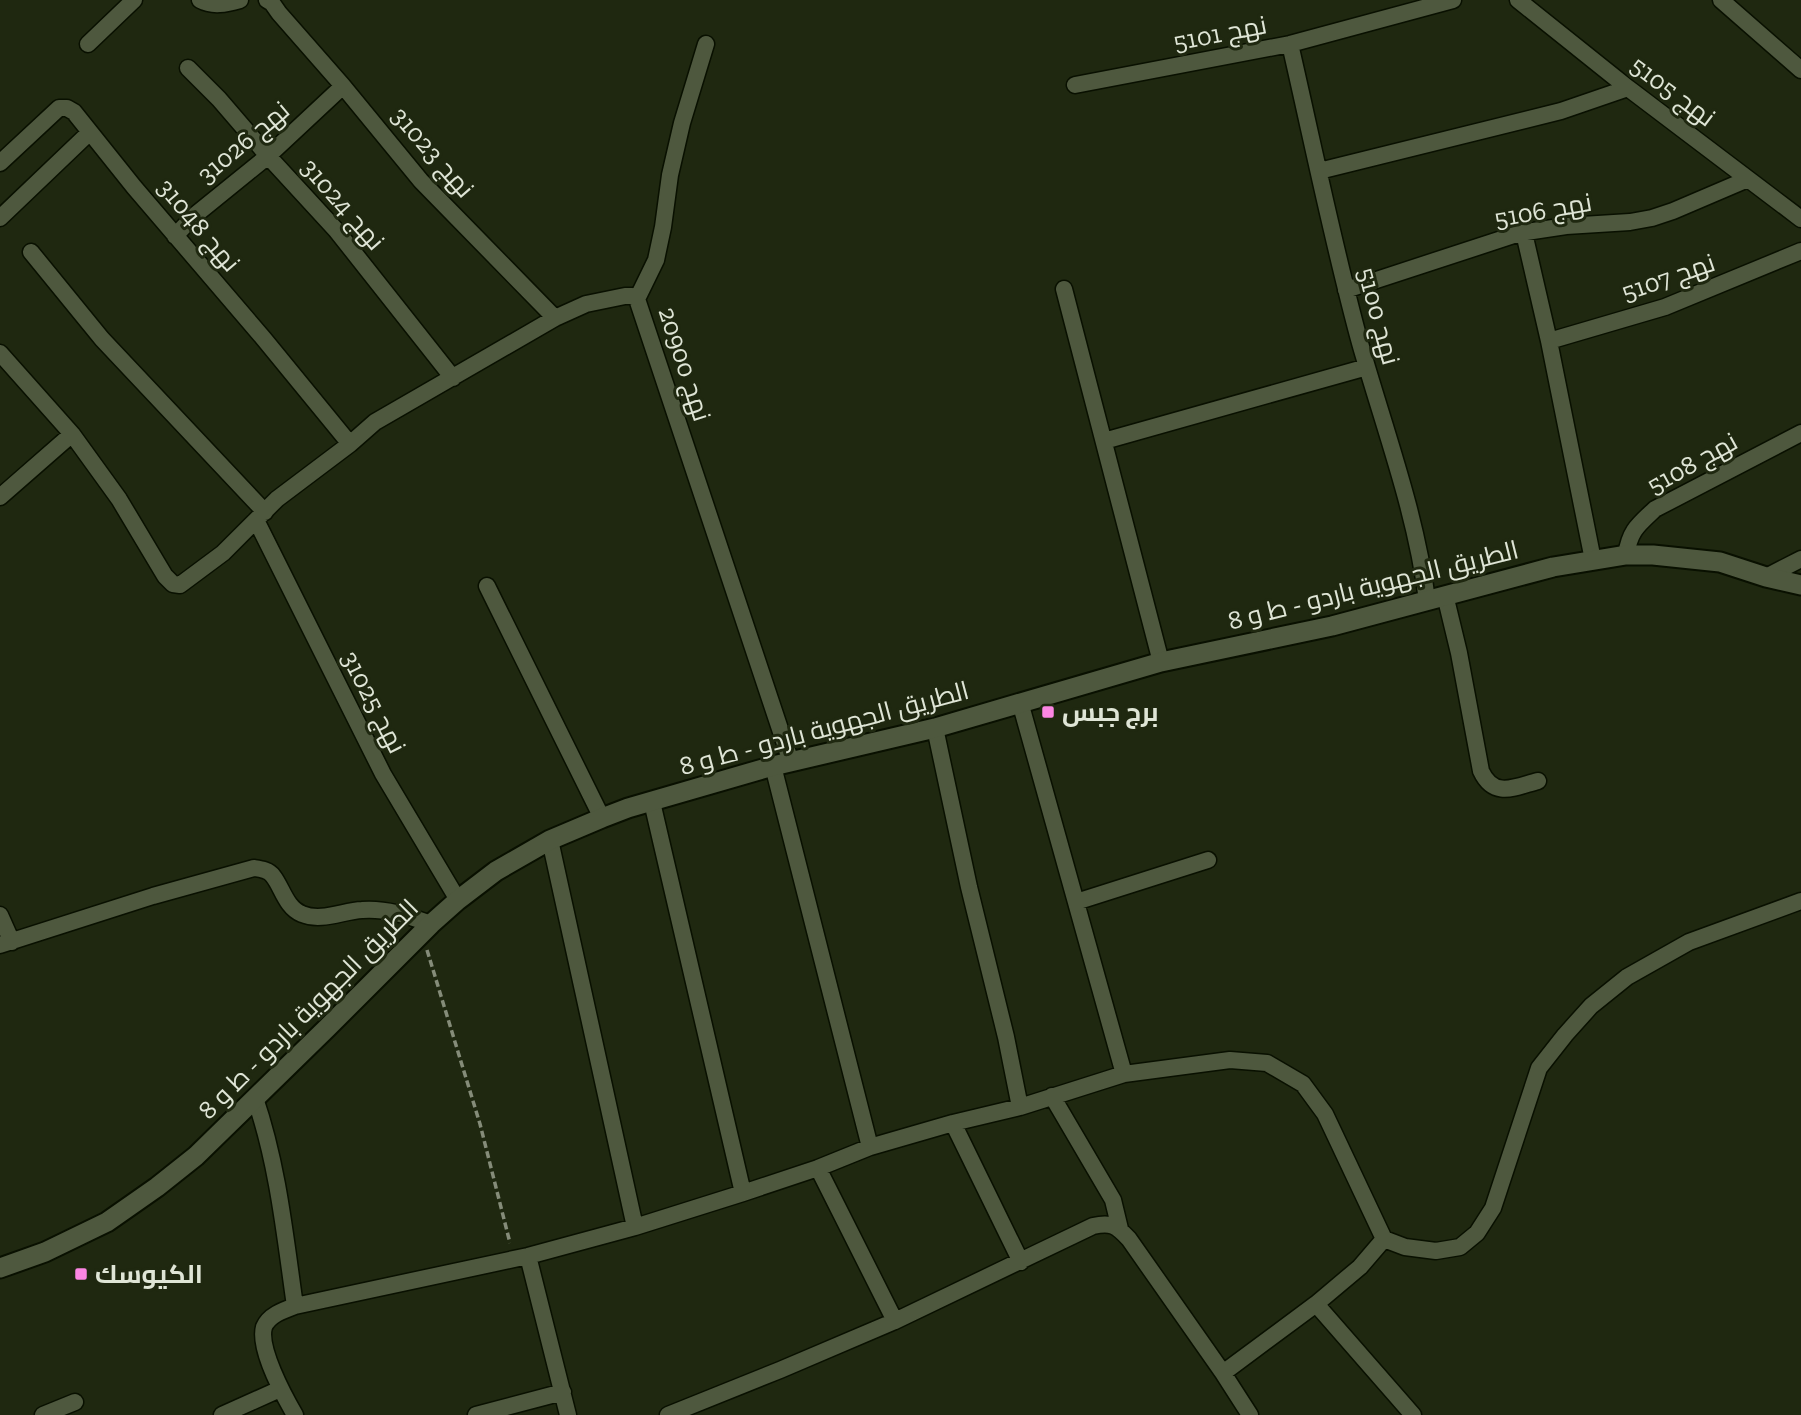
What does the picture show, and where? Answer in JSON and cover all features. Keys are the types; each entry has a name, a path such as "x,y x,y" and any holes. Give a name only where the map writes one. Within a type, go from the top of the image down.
{"main road":[{"name":"الطريق الجهوية باردو - ط و 8","path":"0,1268 45,1252 107,1222 158,1187 196,1156 458,900 496,872 550,840 628,808 782,764 935,728 1161,662 1332,625 1593,560 1626,555 1690,558 1720,562 1801,585"}],"street":[{"path":"89,44 134,0"},
{"path":"200,0 211,4 227,4 240,0"},
{"name":"نهج 31023","path":"267,0 344,86 421,181 555,318"},
{"name":"نهج 5101","path":"1075,85 1290,44 1453,0"},
{"name":"نهج 5105","path":"1518,0 1628,88 1801,219"},
{"path":"1721,0 1801,70"},
{"path":"637,299 656,260 681,123 706,44"},
{"name":"نهج 5100","path":"1290,44 1346,290 1423,564 1459,653 1482,771 1486,781 1494,788 1506,789 1538,781"},
{"name":"نهج 31024","path":"188,68 336,230 453,378"},
{"name":"نهج 31026","path":"175,236 194,216 268,156 344,86"},
{"path":"1320,171 1561,111 1628,88"},
{"name":"نهج 31048","path":"0,163 59,108 75,112 350,444"},
{"path":"0,218 90,132"},
{"name":"نهج 5106","path":"1346,290 1524,233 1652,218 1748,179"},
{"path":"1524,233 1549,341 1593,560"},
{"name":"نهج 5107","path":"1549,341 1665,307 1801,251"},
{"name":"نهج 31025","path":"32,252 102,339 261,516 336,684 383,774 458,900"},
{"path":"1064,289 1161,662"},
{"name":"نهج 20900","path":"72,433 119,499 166,576 173,584 180,585 223,553 278,499 375,422 555,318 586,304 625,296 637,299 782,764 870,1147"},
{"path":"0,354 72,433 0,497"},
{"path":"1104,441 1367,367"},
{"name":"نهج 5108","path":"1626,555 1629,538 1655,509 1801,433"},
{"path":"1766,577 1801,559"},
{"path":"487,586 602,818"},
{"path":"1020,702 1124,1074"},
{"path":"935,728 1020,1107"},
{"path":"652,802 743,1194"},
{"path":"550,840 635,1227"},
{"path":"1076,902 1208,860"},
{"path":"0,915 6,943 153,896 254,868 273,874 290,905 301,914 318,917 363,909 396,913 426,929"},
{"path":"295,1415 281,1389 264,1342 264,1327 273,1315 295,1306 521,1257 635,1227 743,1194 870,1147 1020,1107 1124,1074 1230,1060 1267,1063 1303,1084 1325,1114 1384,1239 1405,1247 1436,1251 1460,1247 1477,1233 1493,1208 1539,1068 1591,1006 1627,977 1689,942 1801,901"},
{"path":"1052,1096 1113,1200 1120,1228 1251,1415"},
{"path":"255,1098 276,1180 295,1306"},
{"path":"953,1123 1021,1262"},
{"path":"818,1168 895,1321"},
{"path":"668,1415 895,1321 1093,1226 1107,1223 1120,1228"},
{"path":"1223,1373 1316,1304 1360,1267 1384,1239"},
{"path":"521,1257 568,1415"},
{"path":"1316,1304 1413,1415"},
{"path":"222,1415 281,1389"},
{"path":"476,1415 563,1392"},
{"path":"43,1415 75,1402"}],"path":[{"path":"426,929 441,993 521,1257"}],"place":[{"name":"برج جبس","path":"1048,712"},
{"name":"الكيوسك","path":"81,1274"}]}
